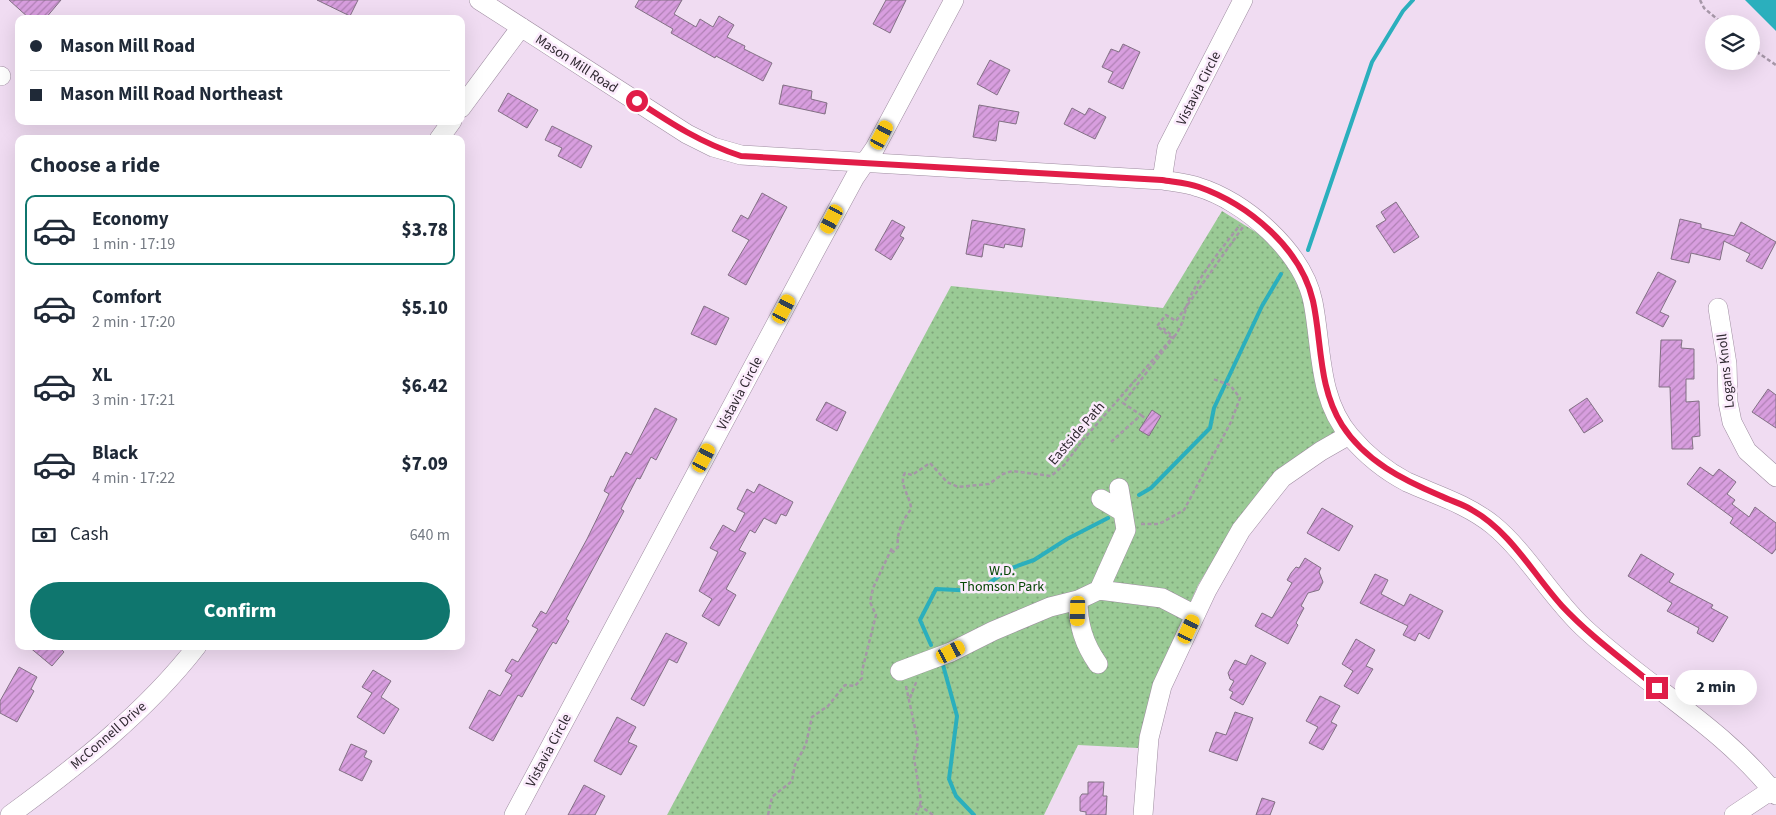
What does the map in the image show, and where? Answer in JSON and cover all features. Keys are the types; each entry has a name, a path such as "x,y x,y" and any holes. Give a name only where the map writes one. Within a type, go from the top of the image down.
{"street":[{"name":"Mason Mill Road","path":"479,0 687,134 713,147 741,156 1162,180 1198,187 1235,204 1274,235 1295,261 1313,300 1326,392 1335,414 1349,435 1367,454 1390,472 1472,510 1494,526 1584,628 1730,746 1775,790"},
{"name":"Vistavia Circle","path":"514,815 811,257 954,0"},
{"name":"Vistavia Circle","path":"1162,180 1167,148 1243,0"},
{"path":"465,103 521,27"},
{"name":"Logans Knoll","path":"1718,308 1727,364 1728,402 1732,422 1747,451 1776,477"},
{"path":"1143,815 1149,738 1162,686 1188,611 1240,530 1282,478 1321,451 1349,435"},
{"path":"1100,590 1124,521 1119,488"},
{"path":"1101,499 1124,521"},
{"path":"900,671 951,652 993,631 1050,607 1078,600 1100,590 1162,598 1188,611"},
{"path":"1078,600 1078,622 1088,650 1098,664"},
{"name":"McConnell Drive","path":"10,815 83,758 149,700 182,666 194,650"},
{"path":"1734,815 1775,790"}],"path":[{"path":"1700,0 1704,8 1712,15"},
{"path":"1760,54 1776,65"},
{"name":"Eastside Path","path":"768,815 772,796 792,781 795,764 806,744 812,717 828,706 845,685 855,686 862,678 862,671 876,615 870,602 872,588 892,548 893,552 898,546 897,539 904,518 912,509 908,492 903,486 902,477 905,472 912,475 930,463 947,482 958,487 989,484 1003,474 1012,471 1051,476 1064,465 1083,440 1172,338 1157,326 1166,315 1176,321 1188,305 1242,225 1209,265 1188,305"},
{"path":"1145,418 1123,403 1183,325 1188,305"},
{"path":"1160,326 1174,337"},
{"path":"1124,521 1140,524 1159,524 1184,510 1231,422 1240,398 1230,385 1213,379"},
{"path":"1111,442 1141,415"},
{"path":"910,700 912,723 918,742 914,758 919,805 916,815"},
{"path":"919,805 933,815"}],"green space":[{"name":"W.D. Thomson Park","path":"1222,211 1267,239 1293,269 1305,303 1338,431 1235,525 1198,585 1156,680 1138,748 1078,745 1044,815 667,815 951,286 1163,308"}],"water":[{"path":"1745,0 1776,0 1776,31"}],"building":[{"path":"9,0 61,0 48,15 26,15"},
{"path":"317,0 358,0 350,15"},
{"path":"639,0 682,0 674,14 696,27 700,19 713,27 719,16 734,25 727,37 745,46 744,49 772,63 763,81 716,56 715,58 671,33 673,29 635,7"},
{"path":"886,0 906,0 890,33 873,24"},
{"path":"1123,44 1140,52 1123,89 1108,82 1113,72 1102,67 1111,49 1119,52"},
{"path":"990,60 1010,70 997,95 977,84"},
{"path":"783,85 812,91 811,99 827,103 825,114 779,104"},
{"path":"508,93 538,110 527,128 498,111"},
{"path":"979,105 1019,112 1016,124 999,121 996,141 973,137"},
{"path":"1072,108 1085,115 1089,108 1106,117 1095,139 1064,124"},
{"path":"552,126 592,146 581,168 558,156 562,148 545,140"},
{"path":"762,193 787,207 746,285 728,275 749,240 732,231 741,215 748,219"},
{"path":"1396,202 1419,237 1394,253 1376,226 1386,220 1381,212"},
{"path":"1680,219 1701,224 1701,228 1734,236 1741,222 1776,242 1762,269 1746,261 1750,254 1724,241 1720,260 1691,253 1689,263 1671,259"},
{"path":"892,220 905,227 900,236 904,238 891,260 875,250"},
{"path":"972,220 1025,229 1022,247 1005,244 1004,248 984,244 982,257 966,254"},
{"path":"1658,272 1676,281 1660,312 1669,316 1663,327 1636,313"},
{"path":"704,306 729,318 716,345 691,334"},
{"path":"1661,340 1682,340 1681,348 1694,349 1694,379 1686,379 1686,402 1699,401 1700,436 1692,437 1693,449 1672,449 1670,387 1659,387"},
{"path":"1768,389 1776,395 1776,428 1752,412"},
{"path":"1587,398 1603,421 1584,433 1569,410"},
{"path":"826,402 846,412 837,431 816,420"},
{"path":"655,408 677,419 656,460 651,457 640,479 637,478 621,509 624,511 566,619 569,621 556,644 553,642 522,697 518,695 493,741 469,728 489,690 500,696 512,675 505,671 512,659 518,662 538,629 532,626 541,611 546,614 587,539 609,494 604,491 611,476 613,477 626,452 631,455"},
{"path":"1152,410 1161,416 1149,436 1139,430"},
{"path":"1700,467 1713,476 1719,469 1736,482 1727,494 1735,500 1732,504 1749,517 1755,507 1776,523 1776,549 1772,554 1730,523 1733,518 1687,484"},
{"path":"759,484 793,502 786,516 781,514 776,524 764,518 755,533 750,530 739,550 746,553 726,589 736,595 719,626 702,616 712,599 699,591 718,552 710,548 723,525 735,532 745,513 737,509 747,489 754,493"},
{"path":"1322,508 1353,526 1339,551 1307,533"},
{"path":"1641,554 1674,574 1669,582 1713,605 1711,608 1728,617 1713,642 1697,633 1699,628 1667,611 1672,603 1628,576"},
{"path":"1305,558 1321,568 1319,572 1323,582 1319,590 1308,593 1301,606 1304,608 1296,623 1298,625 1288,644 1255,626 1262,613 1272,618 1292,583 1287,580 1296,567 1299,568"},
{"path":"1375,574 1388,580 1381,594 1404,606 1410,594 1443,611 1429,639 1419,633 1415,641 1403,635 1408,626 1360,603"},
{"path":"666,633 687,643 677,663 669,659 644,706 631,699"},
{"path":"1356,639 1375,650 1366,666 1373,669 1358,694 1344,686 1353,671 1342,664"},
{"path":"33,650 62,650 64,652 52,666"},
{"path":"1251,655 1266,663 1243,705 1230,698 1233,692 1229,690 1234,681 1230,679 1228,673 1235,660 1246,665"},
{"path":"19,667 37,677 31,689 34,691 17,722 0,713 0,701"},
{"path":"373,670 391,681 381,697 399,709 384,734 357,717 372,693 362,687"},
{"path":"1320,696 1340,706 1331,722 1337,725 1323,750 1309,743 1318,727 1306,721"},
{"path":"1235,712 1253,718 1237,761 1209,751 1216,732 1226,735"},
{"path":"617,717 636,727 628,742 637,746 621,775 594,761"},
{"path":"351,744 367,751 364,757 372,761 362,781 339,770"},
{"path":"1088,782 1104,782 1103,796 1107,796 1106,815 1086,815 1086,812 1080,811 1080,797 1082,794 1088,794"},
{"path":"584,785 605,796 595,815 568,815"},
{"path":"1262,798 1275,802 1270,815 1256,815"}],"waterway":[{"path":"1308,250 1372,62 1403,11 1413,0"},
{"path":"1139,495 1151,488 1210,428 1214,408 1262,306 1281,274"},
{"path":"931,645 920,620 936,589 978,591 1009,569 1034,560 1067,539 1108,518"},
{"path":"943,665 957,716 949,779 956,796 974,815"}],"route":[{"path":"637,101 687,134 713,147 741,156 1162,180 1198,187 1235,204 1274,235 1295,261 1306,282 1313,300 1326,392 1335,414 1349,435 1367,454 1390,472 1472,510 1494,526 1584,628 1657,688"}]}
